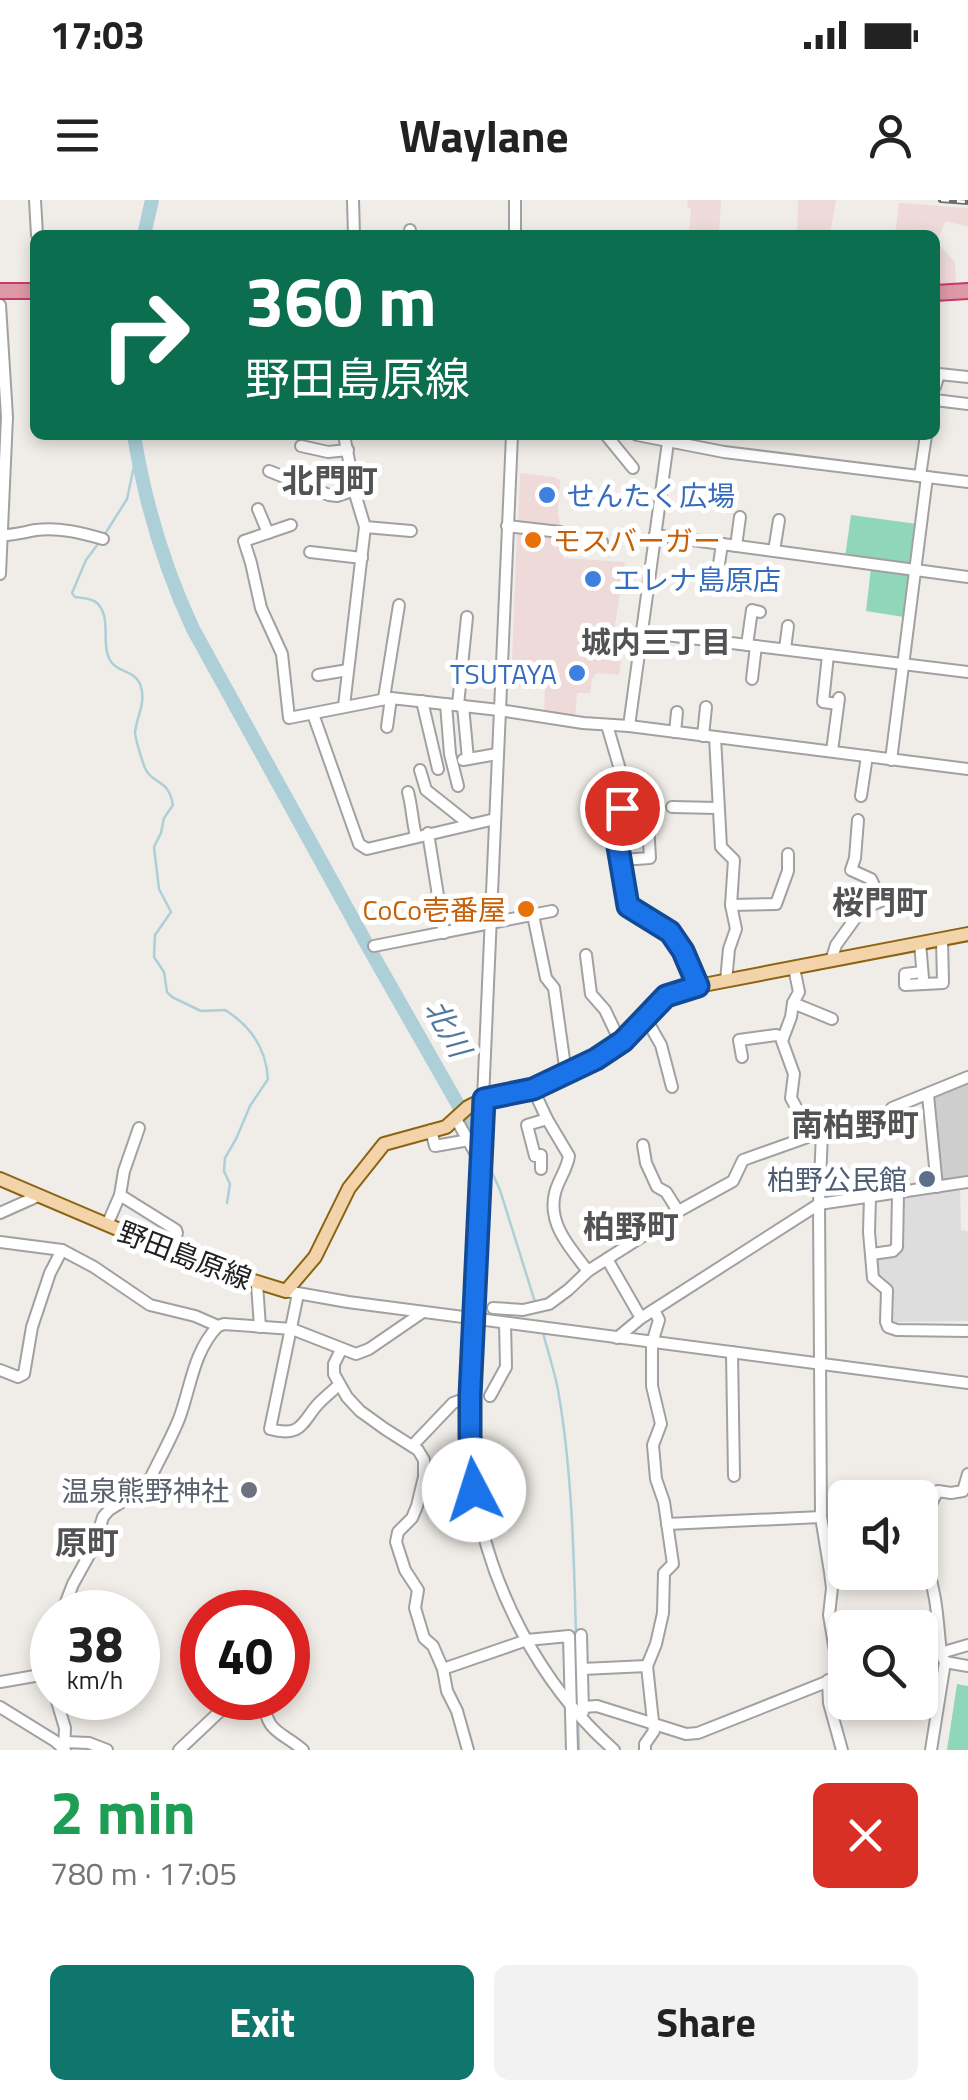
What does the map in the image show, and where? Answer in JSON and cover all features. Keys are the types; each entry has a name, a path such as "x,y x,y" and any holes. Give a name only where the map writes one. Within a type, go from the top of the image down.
{"highway":[{"path":"0,291 30,291"},
{"path":"940,293 968,291"}],"main road":[{"name":"野田島原線","path":"0,1180 170,1252 292,1292 316,1257 346,1194 389,1141 446,1126 484,1099 533,1089 596,1059 623,1041 666,996 698,986 968,934"}],"street":[{"path":"35,200 38,230"},
{"path":"353,200 354,230"},
{"path":"515,200 515,230"},
{"path":"0,305 8,418 0,574"},
{"path":"940,374 968,377"},
{"path":"940,401 968,404"},
{"path":"344,706 365,527 345,440"},
{"path":"512,440 470,1396 472,1468 479,1514 501,1588 527,1640 578,1710 614,1750"},
{"path":"610,440 633,468"},
{"path":"659,440 724,452 968,482"},
{"path":"724,440 724,452"},
{"path":"891,760 926,440"},
{"path":"629,726 668,442"},
{"path":"302,446 328,452 348,450"},
{"path":"269,470 329,495 355,490"},
{"path":"258,510 268,533"},
{"path":"736,546 740,518"},
{"path":"774,551 779,520"},
{"path":"291,525 244,541 261,608 282,654 290,718 388,698 968,769"},
{"path":"508,526 560,532 566,539 602,542"},
{"path":"365,527 411,531"},
{"path":"2,534 70,531 101,538"},
{"path":"655,535 968,577"},
{"path":"718,571 722,544"},
{"path":"310,552 362,558"},
{"path":"386,728 398,605"},
{"path":"752,610 752,679"},
{"path":"458,786 452,762 467,617"},
{"path":"785,649 788,626"},
{"path":"641,632 968,672"},
{"path":"828,654 823,702 838,701 832,751"},
{"path":"318,676 348,670"},
{"path":"422,701 438,769"},
{"path":"456,705 468,759"},
{"path":"706,707 720,847 734,860 731,905 736,929 729,949 726,981"},
{"path":"676,732 678,712"},
{"path":"314,714 359,844 367,849 495,819"},
{"path":"607,725 628,797 614,823 628,906 670,932 698,986"},
{"path":"452,762 497,754"},
{"path":"861,796 867,756"},
{"path":"420,770 426,790 469,824"},
{"path":"408,792 410,813 422,834 444,933"},
{"path":"672,807 717,808"},
{"path":"620,860 650,858 647,808 622,808"},
{"path":"830,961 836,945 860,912 881,902 871,880 851,870 858,820"},
{"path":"731,905 776,904 788,871 788,854"},
{"path":"374,946 552,912"},
{"path":"533,916 546,978 554,988 566,1074"},
{"path":"920,943 923,978 943,983 942,939"},
{"path":"586,955 591,994 623,1041"},
{"path":"794,968 800,988 782,1036 794,1074 790,1098 817,1134 821,1517 832,1588 830,1610"},
{"path":"794,1003 832,1019"},
{"path":"644,1017 661,1046 672,1086"},
{"path":"742,1057 739,1040 782,1036"},
{"path":"494,1308 549,1304 588,1271 678,1211 732,1181 742,1160 850,1122 887,1118 892,1108 968,1077"},
{"path":"533,1089 569,1156 554,1197 558,1228 588,1271"},
{"path":"928,1094 938,1187"},
{"path":"460,1115 481,1162"},
{"path":"541,1169 541,1155 535,1156 527,1125 547,1119"},
{"path":"107,1225 120,1196 139,1128"},
{"path":"431,1130 435,1146 469,1140"},
{"path":"643,1145 656,1187 666,1192 678,1211"},
{"path":"616,1338 819,1204 968,1182"},
{"path":"872,1254 897,1247 898,1194"},
{"path":"0,1213 38,1196"},
{"path":"120,1196 176,1230 170,1252"},
{"path":"870,1197 873,1278 887,1290 888,1327 968,1330"},
{"path":"0,1242 62,1250 150,1306 195,1316 218,1326"},
{"path":"0,1370 18,1377 24,1374 32,1327 62,1250"},
{"path":"608,1259 642,1318"},
{"path":"258,1284 260,1327"},
{"path":"339,1386 298,1429 270,1429 292,1329 292,1292 968,1383"},
{"path":"530,1308 534,1327"},
{"path":"645,1750 653,1735 647,1666 662,1613 664,1573 673,1564 653,1445 660,1424 652,1386 652,1343 659,1320 654,1310"},
{"path":"71,1590 94,1546 103,1517 148,1483 179,1418 192,1371 218,1326 292,1329 356,1354 423,1312"},
{"path":"490,1396 506,1367 505,1323"},
{"path":"342,1350 333,1369 339,1386 360,1411 418,1450 424,1460 424,1478 415,1512 398,1532 396,1542 405,1570 418,1590 415,1608 424,1638 434,1646 468,1750"},
{"path":"732,1352 734,1476"},
{"path":"412,1446 453,1403 470,1396"},
{"path":"931,1750 943,1658 926,1554 926,1525 938,1491 962,1492 968,1474"},
{"path":"667,1524 821,1517"},
{"path":"443,1669 527,1640 568,1636 578,1710"},
{"path":"572,1750 582,1669 581,1636"},
{"path":"943,1658 968,1645"},
{"path":"938,1658 968,1666"},
{"path":"582,1669 647,1666"},
{"path":"0,1682 30,1677"},
{"path":"578,1710 597,1706 686,1734 698,1733 828,1681"},
{"path":"0,1708 65,1747 88,1743 106,1750"},
{"path":"63,1720 65,1747"},
{"path":"179,1750 211,1720"},
{"path":"268,1720 272,1728 304,1750"},
{"path":"834,1720 842,1750"}],"shaded area":[{"path":"688,200 721,200 719,230 689,230 691,208 687,207"},
{"path":"798,200 836,200 831,230 797,230"},
{"path":"899,203 968,208 968,227 946,221 940,234 940,230 896,230"},
{"path":"940,246 955,262 956,284 940,286"},
{"path":"520,473 560,480 561,528 518,523"},
{"path":"517,531 558,534 564,541 563,558 625,562 614,631 624,633 619,675 597,673 590,693 577,693 575,718 544,713 545,689 511,686"},
{"path":"968,1080 968,1177 940,1183 931,1096"},
{"path":"960,1188 961,1230 968,1231 968,1321 890,1322 890,1287 877,1276 878,1260 882,1255 901,1251 902,1200 909,1195"}],"green space":[{"path":"851,515 917,524 911,566 845,557"},
{"path":"871,568 910,573 904,617 866,611"},
{"path":"957,1684 968,1686 968,1750 947,1750"}],"waterway":[{"name":"北川","path":"145,230 152,200"},
{"name":"北川","path":"135,440 157,534 193,629 473,1131"},
{"path":"105,534 127,499 137,452"},
{"path":"101,540 86,560 72,593 95,601 102,609 108,656 115,666 139,682 142,699 135,733 138,745 146,770 168,790 173,805 154,847 159,889 171,912 155,935 154,957 172,997 201,1011 225,1010 234,1016 256,1039 267,1068 268,1079 225,1158 224,1171 230,1184 227,1203"},
{"name":"北川","path":"486,1159 500,1190 535,1302"},
{"name":"北川","path":"542,1329 558,1390 567,1459 577,1669"},
{"name":"北川","path":"578,1722 579,1750"}],"railway":[{"path":"941,200 968,202"}],"place":[{"name":"せんたく広場","path":"547,495"},
{"name":"モスバーガー","path":"533,540"},
{"name":"エレナ島原店","path":"593,579"},
{"name":"TSUTAYA","path":"577,673"},
{"name":"CoCo壱番屋","path":"526,909"},
{"name":"柏野公民館","path":"927,1179"},
{"name":"温泉熊野神社","path":"249,1490"}],"district":[{"name":"北門町","path":"330,480"},
{"name":"城内三丁目","path":"656,642"},
{"name":"桜門町","path":"880,902"},
{"name":"南柏野町","path":"855,1124"},
{"name":"柏野町","path":"631,1226"},
{"name":"原町","path":"87,1542"}],"route":[{"path":"474,1490 470,1396 484,1099 533,1089 596,1059 623,1041 666,996 698,986 670,932 628,906 614,823 622,808"}]}
